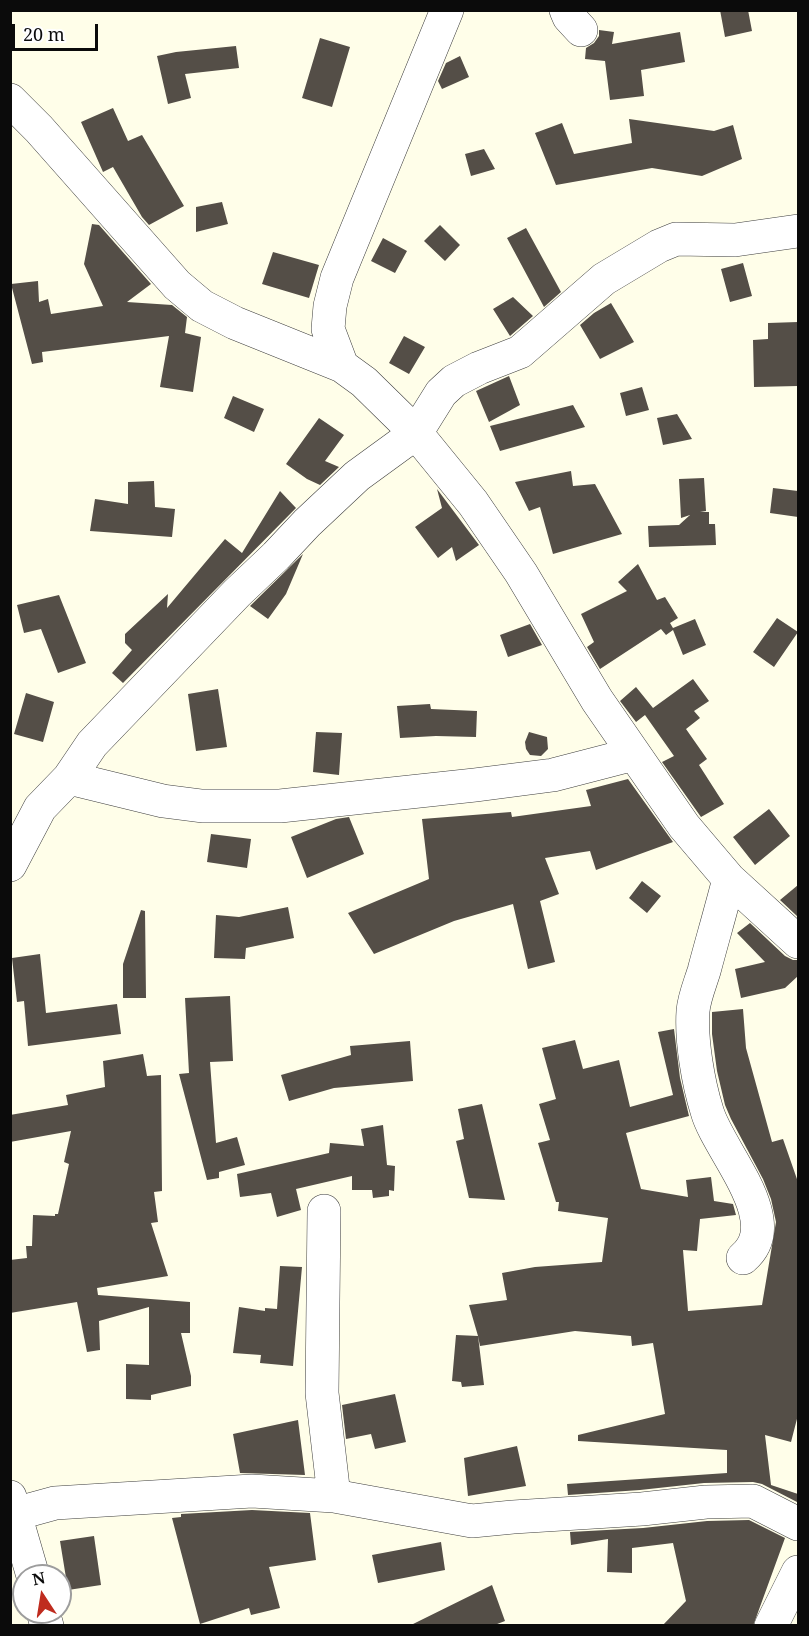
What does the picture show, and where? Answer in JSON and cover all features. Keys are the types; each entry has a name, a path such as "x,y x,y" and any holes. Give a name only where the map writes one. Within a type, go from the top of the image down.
{"street":[{"path":"342,366 328,329 330,306 337,278 447,10"},
{"path":"10,100 39,129 177,285 202,306 235,323 342,366 364,382 416,433 472,503 521,573 597,700 684,826 729,879 798,942"},
{"path":"10,865 40,808 69,778 92,744 237,593 357,476 416,433 441,393 454,381 479,368 520,352 604,279 659,246 676,239 735,240 798,231"},
{"path":"69,778 163,801 202,806 280,806 475,786 553,775 634,754"},
{"path":"729,879 693,1010 696,1057 707,1112 720,1142 744,1180 754,1205 758,1236 752,1250 743,1258"},
{"path":"324,1211 322,1393 334,1496"},
{"path":"30,1564 13,1505 252,1491 334,1496 472,1521 706,1502 753,1501 798,1524"},
{"path":"771,1626 798,1572"}],"building":[{"path":"720,10 748,10 752,31 725,37"},
{"path":"599,30 614,32 612,44 680,32 685,62 641,70 644,96 610,100 605,61 585,59 586,48 594,43 599,36"},
{"path":"320,38 350,47 332,107 302,98"},
{"path":"236,46 239,68 185,74 191,98 168,104 157,56"},
{"path":"460,56 469,77 442,89 438,81 446,63"},
{"path":"113,108 128,141 142,135 184,206 149,225 113,167 103,172 81,122"},
{"path":"629,119 714,131 733,125 742,159 702,176 652,168 556,185 535,133 562,123 574,154 632,143"},
{"path":"484,149 495,169 471,176 465,154"},
{"path":"222,202 228,224 196,232 196,207"},
{"path":"92,224 99,225 151,284 127,302 172,305 187,317 185,333 201,337 193,392 160,387 169,336 42,352 43,362 32,364 11,284 38,281 39,302 48,299 51,314 103,306 84,264"},
{"path":"440,225 460,245 445,261 424,241"},
{"path":"526,228 561,292 544,307 507,238"},
{"path":"383,238 407,251 395,273 371,261"},
{"path":"273,252 319,265 309,298 262,284"},
{"path":"743,263 752,296 730,302 721,269"},
{"path":"513,297 533,316 510,336 493,309"},
{"path":"611,303 634,342 600,359 580,325"},
{"path":"798,322 798,386 754,387 753,340 768,339 768,323"},
{"path":"404,336 425,347 409,374 389,363"},
{"path":"509,376 520,405 489,422 476,391"},
{"path":"642,387 649,410 626,416 620,393"},
{"path":"233,396 264,409 254,432 224,418"},
{"path":"573,405 585,427 500,451 490,426"},
{"path":"677,414 692,439 663,445 657,418"},
{"path":"319,418 344,435 325,461 339,467 320,485 286,464"},
{"path":"571,471 573,486 595,484 622,534 553,554 540,507 529,511 515,482"},
{"path":"704,478 706,511 700,512 709,512 709,524 715,524 716,545 649,547 648,526 679,525 690,515 681,518 679,479"},
{"path":"154,481 155,507 175,509 172,537 90,531 95,499 128,504 128,482"},
{"path":"773,488 798,491 798,517 770,513"},
{"path":"437,489 479,545 456,561 452,547 438,558 415,527 442,508"},
{"path":"280,491 296,508 123,683 112,673 132,650 125,643 125,634 168,594 167,608 225,539 242,553"},
{"path":"303,554 286,594 268,619 250,606"},
{"path":"638,564 657,600 665,597 678,618 670,623 673,628 695,619 706,645 683,655 673,630 666,635 661,629 600,669 587,647 594,642 581,614 627,591 618,582"},
{"path":"59,595 86,663 58,673 41,629 24,633 17,605"},
{"path":"777,618 798,632 774,667 753,652"},
{"path":"530,624 542,645 508,657 500,635"},
{"path":"693,679 709,701 694,711 700,718 686,729 707,759 699,765 724,804 701,817 662,762 674,756 645,715 636,722 620,701 636,687 653,708"},
{"path":"218,689 227,747 196,751 188,694"},
{"path":"26,693 54,702 43,742 14,734"},
{"path":"430,704 431,709 477,711 476,737 400,738 397,706"},
{"path":"316,732 342,733 339,775 313,772"},
{"path":"529,732 547,737 548,749 541,756 530,755 526,749 525,742"},
{"path":"628,779 673,842 596,870 590,851 545,858 559,894 540,901 555,962 528,969 513,904 454,921 374,954 348,913 429,879 422,819 511,812 512,817 591,806 586,790"},
{"path":"769,809 790,836 755,865 733,837"},
{"path":"349,817 364,854 307,878 291,837 336,819"},
{"path":"211,834 251,839 247,868 207,862"},
{"path":"642,881 661,896 647,913 629,898"},
{"path":"798,885 798,917 780,900"},
{"path":"288,907 294,938 246,948 245,959 214,958 216,915 239,917"},
{"path":"141,910 145,911 146,998 123,998 123,964"},
{"path":"750,923 785,956 798,960 798,976 785,988 741,998 735,969 765,962 737,933"},
{"path":"40,954 46,1013 117,1004 121,1034 28,1046 24,1001 17,1002 12,958"},
{"path":"230,996 233,1061 210,1062 216,1143 237,1137 245,1165 219,1172 219,1178 207,1180 179,1074 189,1073 185,998"},
{"path":"743,1009 746,1048 772,1142 783,1139 798,1182 798,1415 791,1442 765,1435 771,1485 798,1494 797,1502 762,1484 753,1482 704,1483 568,1495 567,1484 727,1473 727,1450 578,1441 578,1435 665,1414 653,1343 632,1346 631,1336 575,1331 480,1346 469,1305 507,1300 502,1273 535,1267 602,1262 608,1218 558,1211 559,1202 556,1202 538,1143 550,1140 539,1104 556,1099 542,1048 575,1040 583,1069 619,1060 630,1107 673,1095 658,1032 674,1029 680,1078 689,1116 626,1133 641,1189 688,1197 686,1180 711,1177 714,1201 733,1204 736,1215 700,1219 697,1251 683,1250 688,1311 762,1305 776,1222 771,1199 763,1179 725,1105 712,1034 712,1012"},
{"path":"410,1041 413,1081 334,1088 289,1101 281,1075 351,1055 350,1046"},
{"path":"143,1054 147,1076 161,1075 162,1191 154,1192 158,1222 151,1223 168,1276 97,1288 98,1295 190,1302 190,1333 181,1333 191,1376 191,1386 151,1395 151,1400 126,1399 126,1364 149,1365 149,1307 99,1321 100,1350 87,1352 77,1302 10,1313 10,1260 27,1258 26,1246 32,1246 33,1215 55,1216 58,1214 69,1164 64,1162 71,1131 10,1142 10,1115 68,1105 66,1095 105,1087 103,1061"},
{"path":"482,1104 505,1200 469,1198 456,1141 464,1139 458,1109"},
{"path":"383,1125 387,1165 395,1166 394,1191 389,1190 389,1196 373,1198 372,1190 352,1190 352,1176 296,1189 301,1210 277,1217 271,1193 240,1197 237,1174 329,1153 330,1143 364,1146 361,1129"},
{"path":"280,1266 302,1267 293,1366 260,1363 261,1355 233,1353 239,1307 265,1311 265,1308 277,1309"},
{"path":"456,1335 478,1336 484,1385 462,1387 461,1382 452,1381"},
{"path":"395,1394 406,1442 375,1449 371,1434 346,1439 342,1405"},
{"path":"298,1420 305,1475 240,1473 233,1434"},
{"path":"517,1446 526,1486 468,1496 464,1458"},
{"path":"252,1510 310,1513 316,1560 269,1567 280,1608 251,1615 249,1608 200,1624 172,1518 181,1517 181,1514"},
{"path":"749,1520 785,1538 753,1626 662,1626 686,1601 673,1543 632,1548 632,1573 607,1572 608,1539 571,1545 570,1532 643,1528 707,1521"},
{"path":"94,1536 101,1585 72,1589 72,1564 64,1564 60,1541"},
{"path":"441,1542 445,1570 378,1583 372,1555"},
{"path":"492,1585 505,1621 492,1626 409,1626"}]}
